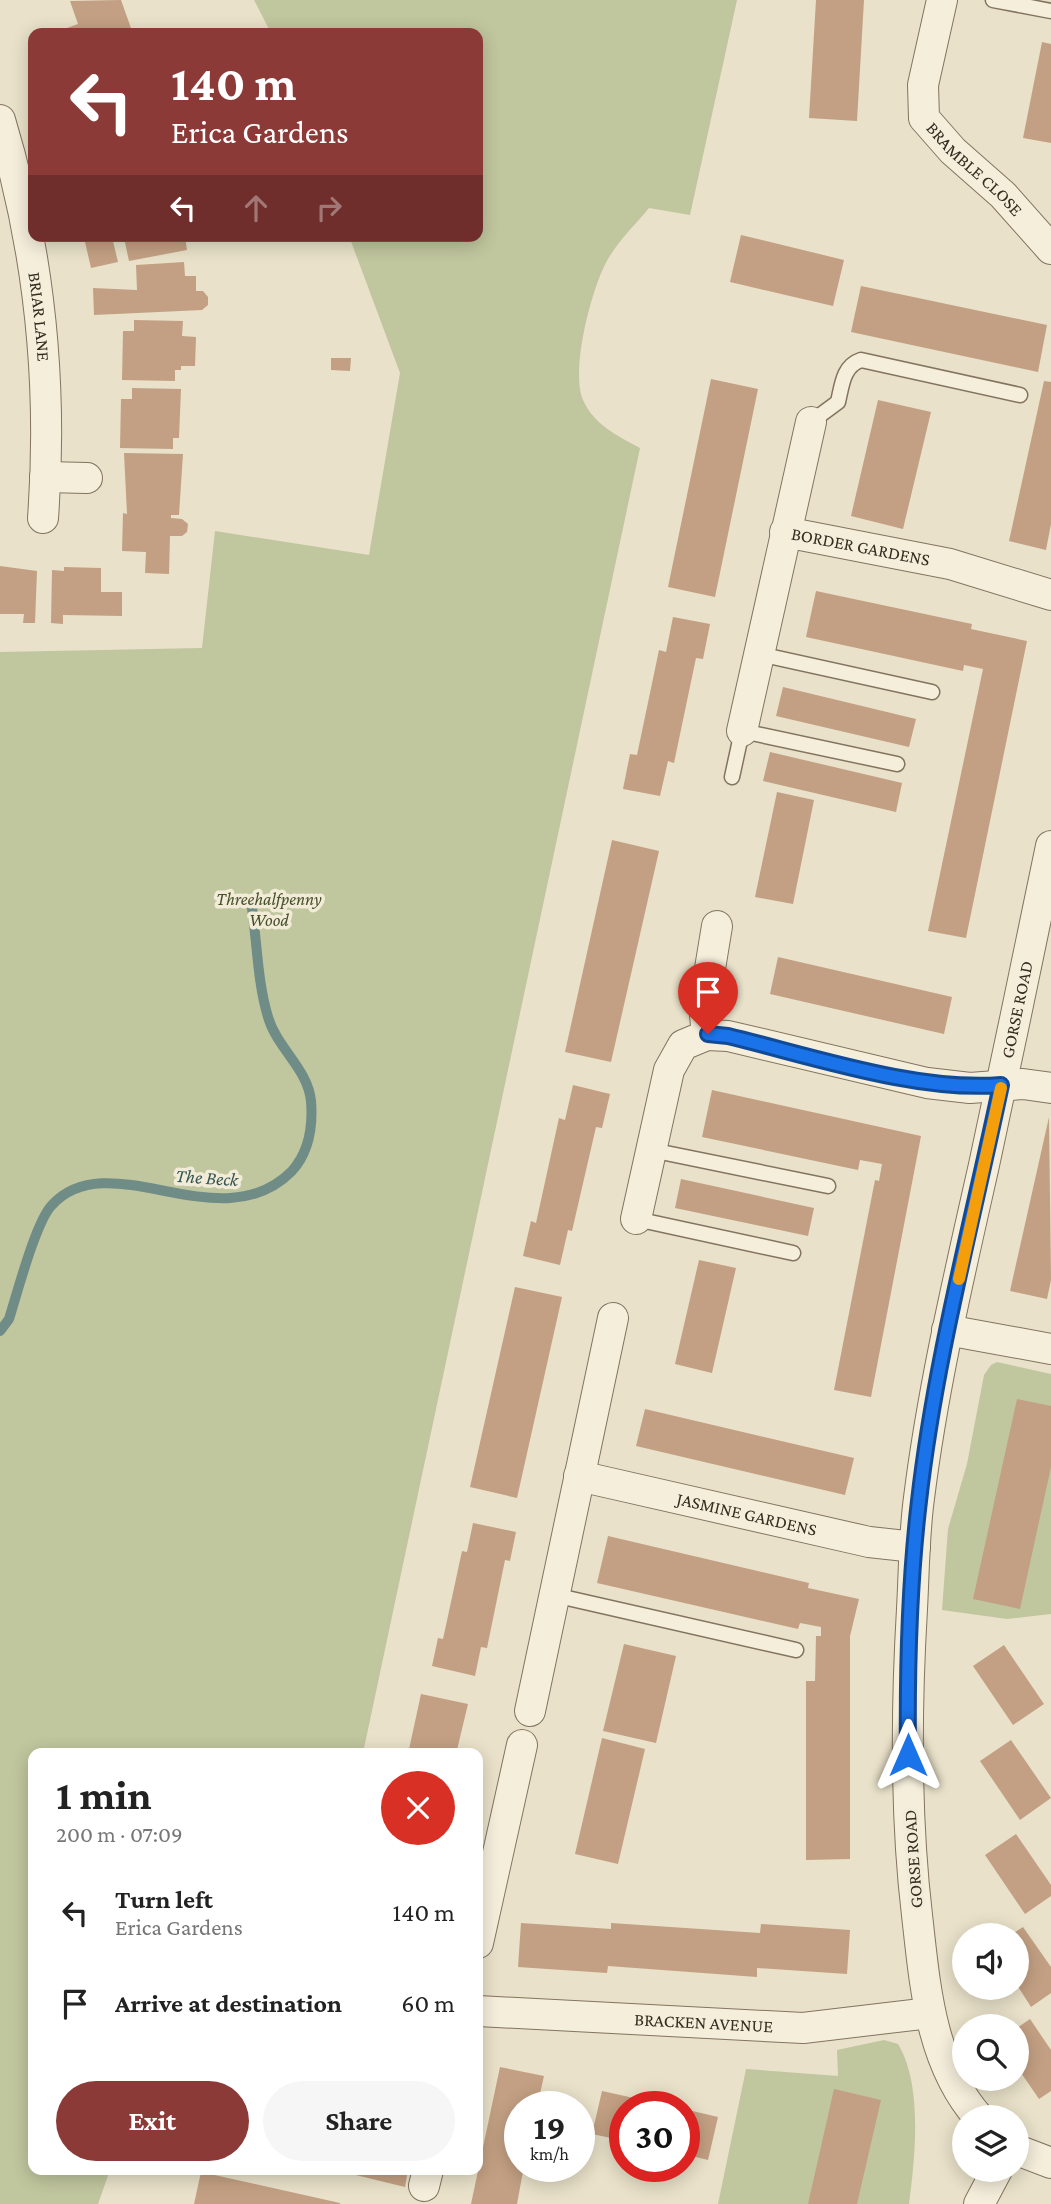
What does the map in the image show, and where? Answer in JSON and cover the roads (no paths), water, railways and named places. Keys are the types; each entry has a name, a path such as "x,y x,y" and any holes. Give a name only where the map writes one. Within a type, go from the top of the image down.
{"street":[{"name":"BRAMBLE CLOSE","path":"942,0 923,85 924,118 953,151 1003,195 1051,249"},
{"name":"BRIAR LANE","path":"0,120 22,200 28,234"},
{"name":"BRIAR LANE","path":"29,242 38,290 46,403 43,517"},
{"path":"785,532 811,422"},
{"path":"45,477 87,478"},
{"name":"BORDER GARDENS","path":"742,731 785,532 950,564 1051,595"},
{"name":"GORSE ROAD","path":"970,2105 949,2073 930,2013 913,1885 909,1829 908,1717 915,1547 924,1460 947,1330 1051,846"},
{"path":"708,1034 705,1005 707,974 717,926"},
{"path":"636,1219 664,1085 675,1056 683,1045 708,1034 728,1036 927,1083 970,1087 1001,1085 1051,1088"},
{"path":"530,1712 613,1318"},
{"path":"947,1330 1051,1349"},
{"name":"JASMINE GARDENS","path":"579,1476 869,1542 915,1547"},
{"path":"483,1920 522,1745"},
{"name":"BRACKEN AVENUE","path":"483,2011 803,2028 930,2013"},
{"path":"1029,2155 1051,2163"},
{"path":"979,2204 991,2182"}],"lane":[{"path":"993,0 1051,11"},
{"path":"811,422 838,402 846,371 852,363 861,360 1020,395"},
{"path":"759,654 932,692"},
{"path":"732,777 742,731 897,764"},
{"path":"651,1150 828,1186"},
{"path":"636,1219 793,1253"},
{"path":"554,1595 796,1650"}],"waterway":[{"name":"The Beck","path":"0,1331 9,1319 33,1242 46,1213 52,1205 76,1188 104,1183 200,1197 233,1198 264,1191 298,1164 309,1138 309,1089 278,1039 268,1017 259,974 251,901"}],"park label":[{"name":"Threehalfpenny Wood","path":"269,909"}]}
